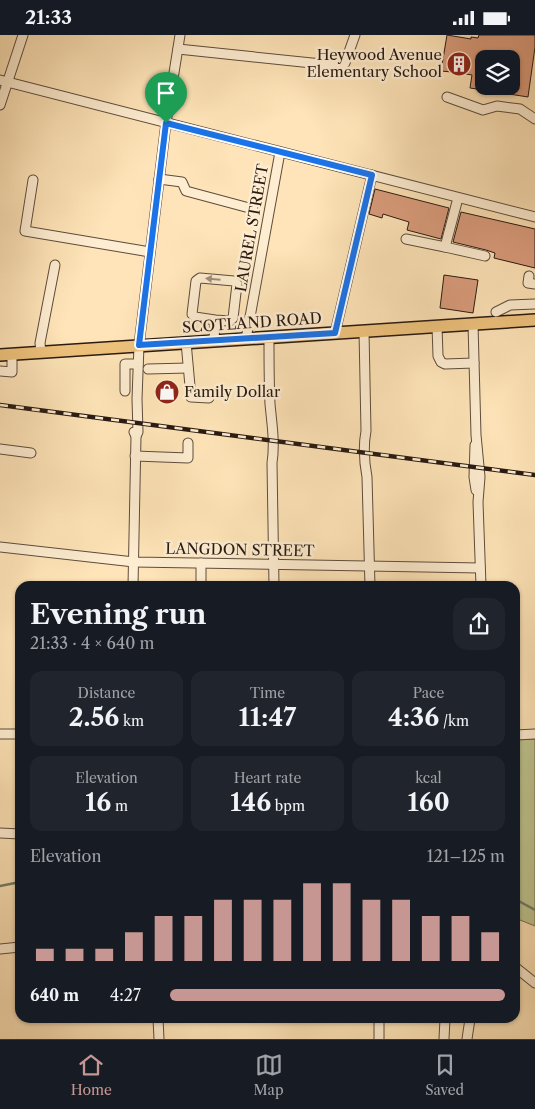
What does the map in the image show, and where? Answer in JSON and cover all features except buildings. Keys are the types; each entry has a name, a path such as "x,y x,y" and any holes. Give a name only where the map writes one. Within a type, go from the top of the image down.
{"main road":[{"name":"SCOTLAND ROAD","path":"6,354 474,324 496,317 527,314"}],"street":[{"path":"0,105 4,81 23,35"},
{"path":"133,581 136,436 134,431 134,414 137,399 139,345 166,123 180,35"},
{"path":"178,49 341,67 345,63 355,35"},
{"path":"4,81 535,217"},
{"path":"447,97 483,109 497,107 520,109 535,119"},
{"name":"LAUREL STREET","path":"246,339 280,152"},
{"path":"335,333 372,175"},
{"path":"159,179 182,182 186,191 253,209"},
{"path":"33,181 25,231 150,253"},
{"path":"445,247 458,198"},
{"path":"406,239 485,256"},
{"path":"41,352 40,343 55,265"},
{"path":"529,276 528,283 535,283"},
{"path":"200,278 234,281 237,284 233,318 230,321 215,320 195,317 192,314 196,281 200,278"},
{"path":"496,317 510,305 527,314 535,304"},
{"path":"214,341 215,320"},
{"path":"474,324 476,435 473,457 478,502 481,581"},
{"path":"437,326 438,357 440,362 445,364 474,363"},
{"path":"364,331 366,431 364,462 368,477 370,581"},
{"path":"269,338 270,404 268,449 272,463 274,581"},
{"path":"186,343 191,397 209,398"},
{"path":"0,371 12,372 6,354"},
{"path":"125,391 125,364 138,364"},
{"path":"148,369 188,368"},
{"path":"135,456 188,459 188,443"},
{"path":"0,449 31,453"},
{"name":"LANGDON STREET","path":"0,547 134,562 480,568"},
{"path":"201,563 201,581"},
{"path":"0,734 15,733"},
{"path":"520,735 535,734"},
{"path":"0,833 15,834"},
{"path":"0,949 15,948"},
{"path":"520,971 535,983"},
{"path":"158,1023 159,1039"},
{"path":"379,1023 379,1039"},
{"path":"444,1039 445,1023"},
{"path":"467,1039 469,1023"}],"green space":[{"path":"535,739 535,926 520,920 520,740"}],"waterway":[{"path":"0,886 15,883"},
{"path":"520,902 535,910"}],"railway":[{"path":"0,405 535,475"}],"place":[{"name":"Heywood Avenue Elementary School","path":"459,64"},
{"name":"Family Dollar","path":"167,392"}],"route":[{"path":"166,123 372,175 335,333 139,345 166,123"}]}
